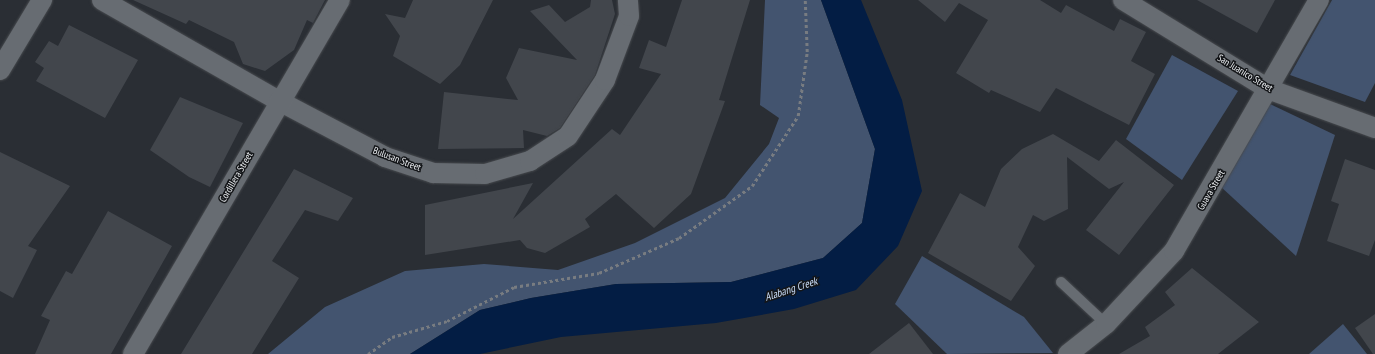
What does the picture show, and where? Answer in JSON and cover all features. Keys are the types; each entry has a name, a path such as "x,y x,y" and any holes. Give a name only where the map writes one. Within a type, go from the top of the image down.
{"street":[{"path":"0,70 42,0"},
{"name":"Bulusan Street","path":"102,0 279,101 385,157 433,173 492,172 530,161 568,136 605,80 629,16 628,0"},
{"name":"Cordillera Street","path":"133,354 279,101 340,0"},
{"name":"San Juanico Street","path":"1123,0 1268,89 1375,128"},
{"name":"Guava Street","path":"1068,354 1106,324 1174,251 1319,0"}],"lane":[{"path":"1061,282 1106,324"}],"path":[{"path":"368,354 392,338 447,321 514,287 599,273 679,238 752,186 798,116 807,52 805,0"}],"shaded area":[{"path":"765,0 821,0 875,149 862,223 823,258 731,282 616,284 531,298 480,310 410,354 268,354 325,307 405,271 484,264 558,270 635,243 725,198 769,144 779,118 760,105"},
{"path":"1332,0 1375,0 1375,83 1365,102 1290,75"},
{"path":"1172,55 1238,91 1182,180 1126,139"},
{"path":"1268,103 1335,135 1296,256 1220,186"},
{"path":"922,256 1024,317 1053,353 947,354 895,304"},
{"path":"1343,324 1367,354 1309,354"}],"water":[{"name":"Alabang Creek","path":"821,0 861,0 902,100 922,191 898,246 856,290 794,309 716,323 561,337 480,354 410,354 480,310 531,298 616,284 731,282 823,258 862,223 875,149"}],"building":[{"path":"133,0 325,0 313,23 307,20 294,50 265,71 243,64 234,42 189,20 186,24"},
{"path":"413,0 493,0 460,65 440,84 393,56 400,36 385,14 405,18"},
{"path":"591,0 612,0 615,14 595,75 560,128 547,136 523,130 524,148 438,149 444,92 518,100 506,78 519,48 577,60 530,11 549,5 565,22 590,7"},
{"path":"682,0 750,0 719,100 725,101 691,194 654,228 616,194 585,219 590,227 545,253 527,248 520,240 425,255 425,205 533,183 513,219 612,129 620,135 661,74 639,68 649,40 666,47"},
{"path":"918,0 1040,0 1061,13 1066,5 1114,31 1120,19 1146,32 1131,61 1155,74 1129,125 1056,88 1040,112 991,90 989,93 956,73 988,20 959,3 945,22"},
{"path":"1197,0 1275,0 1257,33"},
{"path":"69,25 138,60 105,118 36,81 44,68 35,62 49,41 58,46"},
{"path":"180,97 243,123 210,187 189,177 150,150"},
{"path":"1053,134 1099,161 1116,140 1174,185 1119,255 1086,230 1124,182 1109,189 1067,157 1068,209 1044,221 1033,215 1018,247 1035,266 1011,301 928,253 960,193 985,207 1001,169 1022,149"},
{"path":"0,152 70,186 28,246 37,250 13,298 0,291"},
{"path":"1345,159 1375,170 1375,240 1369,256 1327,241 1339,204 1331,201"},
{"path":"294,169 353,198 338,221 305,210 272,261 299,278 252,354 181,354"},
{"path":"108,211 172,246 111,354 35,354 50,320 41,316 66,271 72,274"},
{"path":"1192,268 1259,322 1218,354 1119,354 1150,336 1145,327 1175,305 1165,292"},
{"path":"1375,314 1375,354 1373,354 1355,328"},
{"path":"909,323 933,354 869,354"}]}
